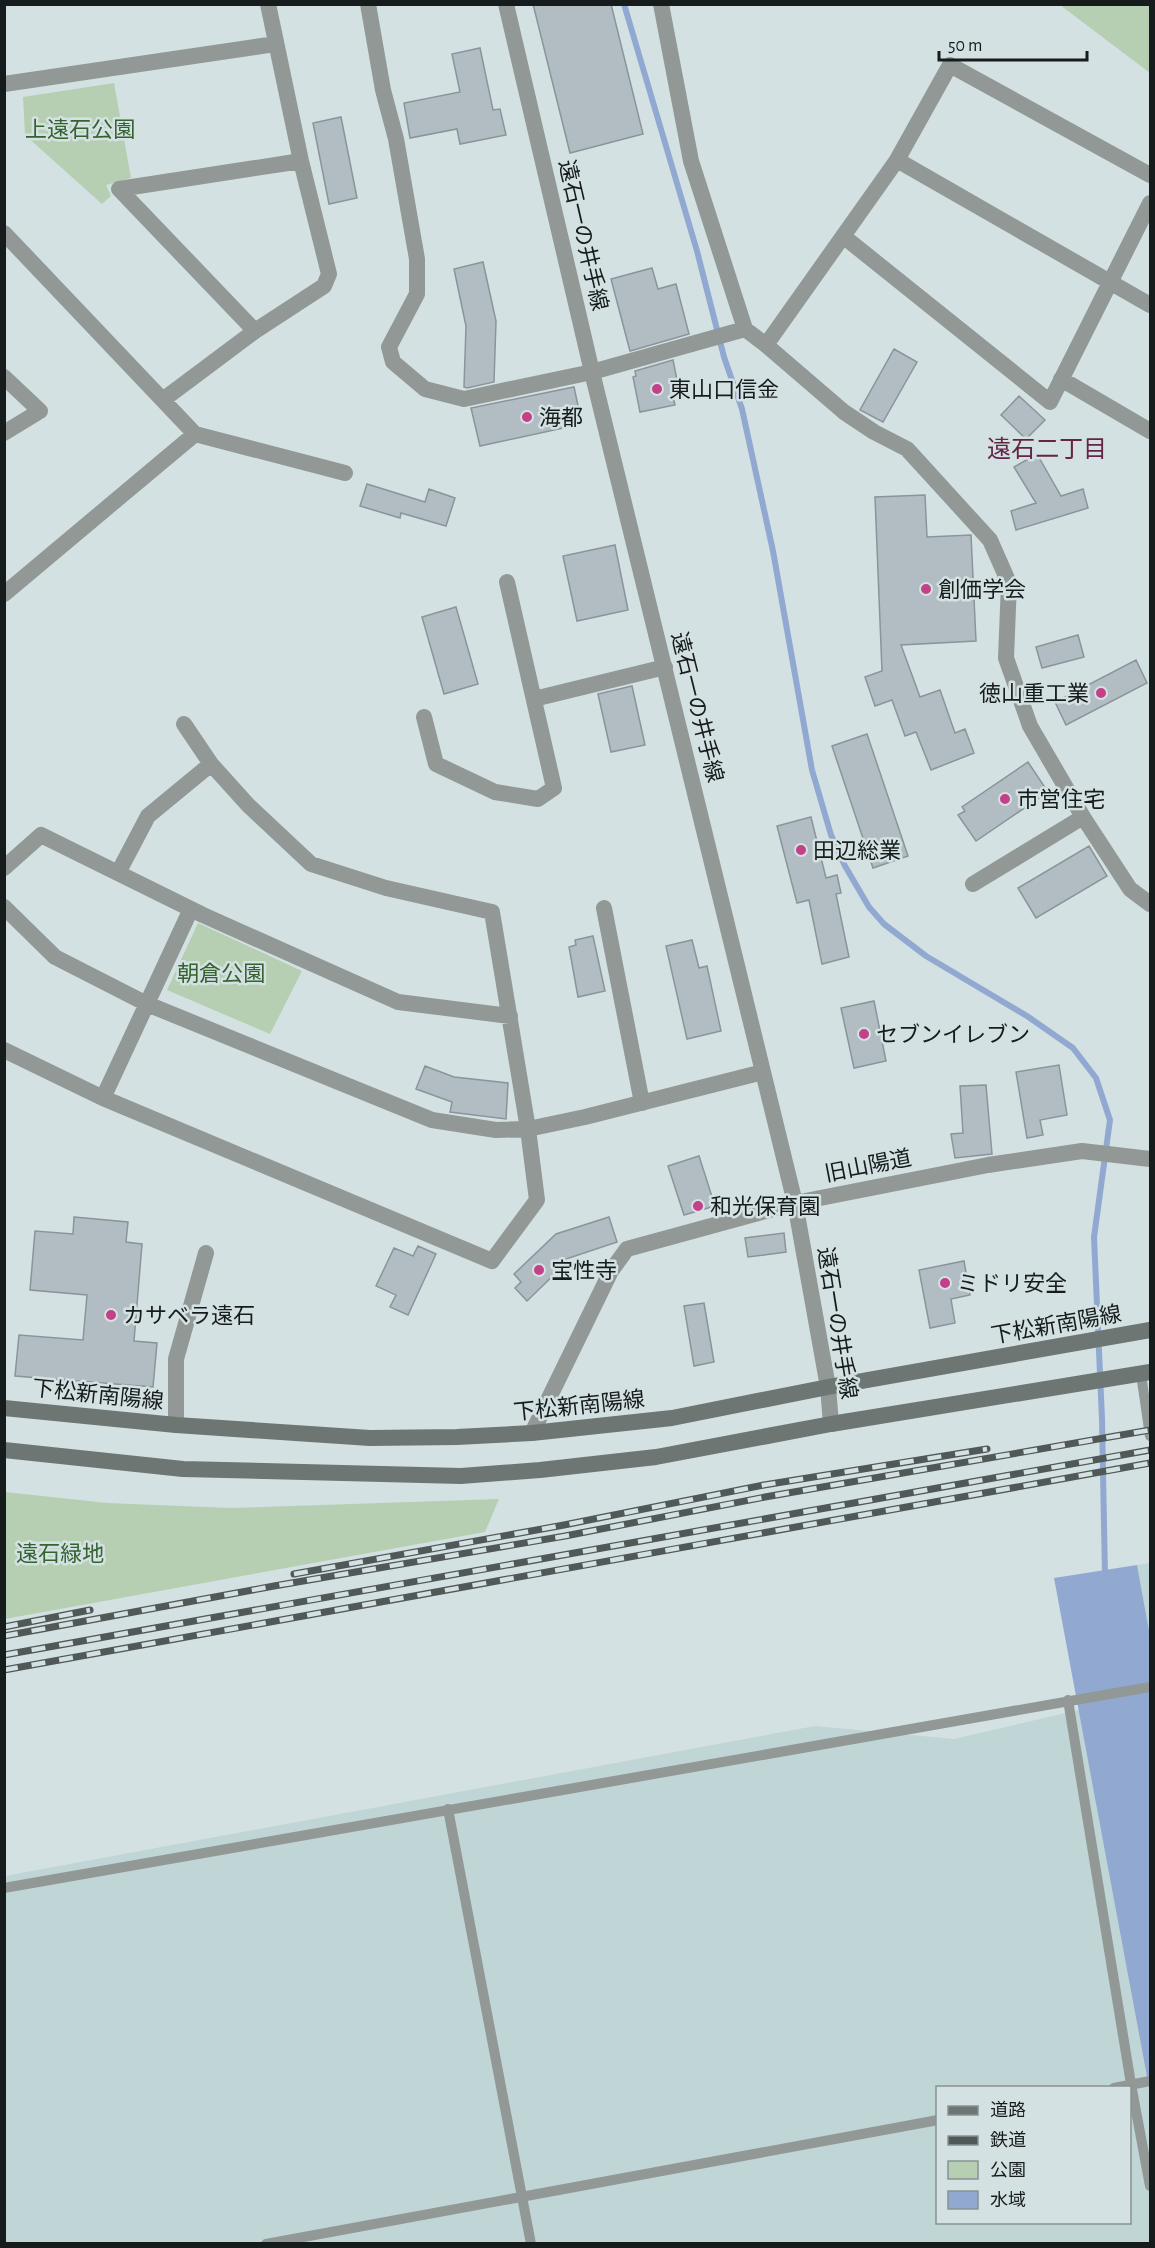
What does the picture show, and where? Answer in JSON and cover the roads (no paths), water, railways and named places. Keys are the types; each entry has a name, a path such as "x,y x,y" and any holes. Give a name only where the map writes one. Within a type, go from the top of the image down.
{"main road":[{"name":"下松新南陽線","path":"4,1408 176,1425 370,1438 532,1433 672,1418 828,1387 1150,1330"},
{"path":"4,1450 183,1469 461,1476 656,1457 831,1424 1146,1373"}],"street":[{"path":"164,399 255,331 324,286 328,274 275,44 268,4"},
{"path":"368,4 383,90 396,139 417,259 417,294 389,347 393,362 425,389 464,399 592,372 744,329"},
{"name":"遠石一の井手線","path":"506,4 592,372 795,1203 828,1387 831,1424"},
{"path":"661,4 691,161 744,329 844,412 874,432 907,449 990,540 1009,583 1006,658 1030,726 1083,817 1130,889 1150,904"},
{"path":"4,84 275,44"},
{"path":"766,345 897,160 951,66 1150,175"},
{"path":"897,160 1150,305"},
{"path":"255,331 119,189 301,161"},
{"path":"843,236 1050,402 1150,203"},
{"path":"4,233 195,434 345,473"},
{"path":"4,377 40,411 4,433"},
{"path":"1061,379 1150,431"},
{"path":"4,594 195,434"},
{"path":"424,717 436,764 495,792 538,799 554,788 507,582"},
{"path":"534,699 665,667"},
{"path":"4,1050 103,1098 492,1262 537,1200 528,1129 492,912 386,888 310,864 248,805 211,764 184,724"},
{"path":"118,873 148,816 211,764"},
{"path":"973,884 1083,817"},
{"path":"4,868 41,835 191,909 398,1002 510,1016"},
{"path":"4,907 55,957 147,1004 432,1120 496,1130 528,1129 764,1072"},
{"path":"603,908 642,1103"},
{"path":"103,1098 191,909"},
{"name":"旧山陽道","path":"532,1433 611,1271 627,1249 795,1203 988,1165 1082,1151 1150,1159"},
{"path":"176,1425 176,1359 206,1253"}],"lane":[{"path":"1146,1373 1150,1436"},
{"path":"4,1888 1150,1687"},
{"path":"1068,1700 1150,2186"},
{"path":"448,1809 531,2244"},
{"path":"1122,2086 1150,2081"},
{"path":"266,2244 936,2120"}],"water":[{"path":"1137,1565 1150,1636 1150,2093 1054,1578"}],"waterway":[{"path":"624,4 697,251 724,357 742,409 773,551 812,770 831,835 845,866 869,907 884,924 926,956 1027,1016 1073,1048 1096,1078 1110,1120 1094,1237 1102,1419 1105,1576"}],"railway":[{"path":"4,1636 274,1586 565,1536 765,1497 1150,1430"},
{"path":"294,1574 564,1525 764,1485 987,1449"},
{"path":"4,1655 1150,1450"},
{"path":"4,1670 1150,1463"},
{"path":"4,1627 90,1610"}],"place":[{"name":"東山口信金","path":"657,389"},
{"name":"海都","path":"527,417"},
{"name":"創価学会","path":"926,589"},
{"name":"徳山重工業","path":"1101,693"},
{"name":"市営住宅","path":"1005,799"},
{"name":"田辺総業","path":"801,850"},
{"name":"セブンイレブン","path":"864,1034"},
{"name":"和光保育園","path":"698,1206"},
{"name":"宝性寺","path":"539,1270"},
{"name":"ミドリ安全","path":"945,1283"},
{"name":"カサベラ遠石","path":"111,1315"}],"district":[{"name":"遠石二丁目","path":"1047,449"}],"park label":[{"name":"上遠石公園","path":"80,129"},
{"name":"朝倉公園","path":"221,973"},
{"name":"遠石緑地","path":"60,1553"}]}
